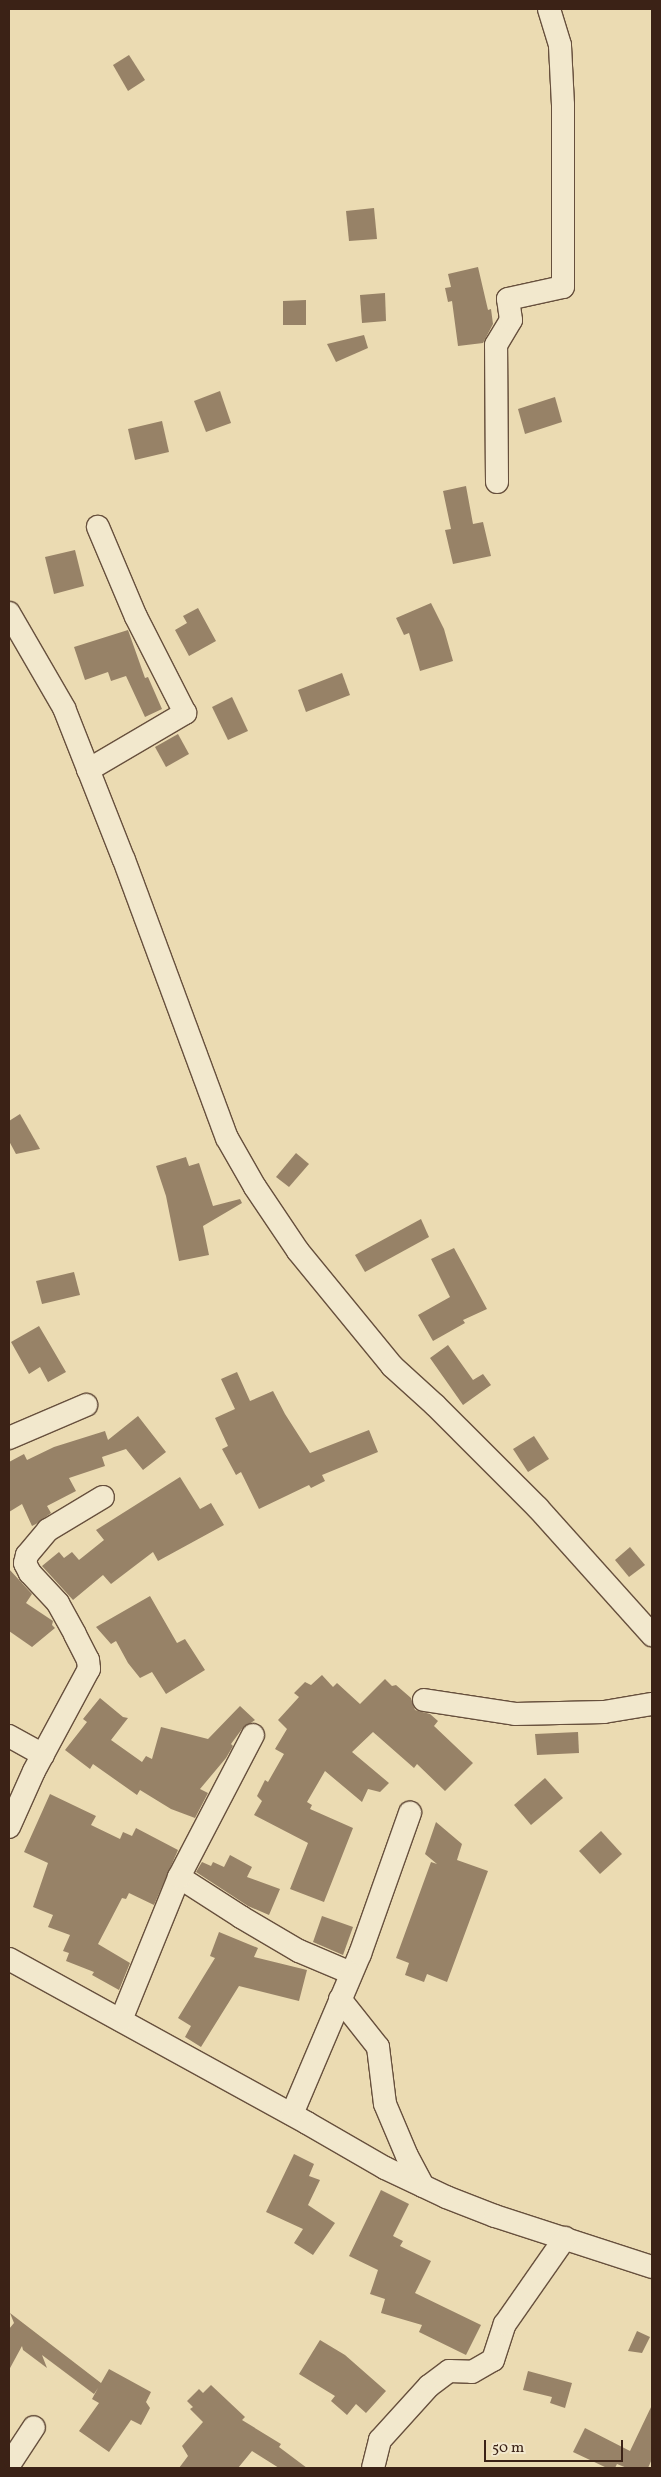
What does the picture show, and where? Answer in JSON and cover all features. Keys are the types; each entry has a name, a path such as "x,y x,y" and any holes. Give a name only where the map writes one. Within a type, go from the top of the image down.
{"street":[{"path":"497,482 496,346 511,320 508,299 563,287 563,105 560,45 549,9"},
{"path":"88,770 185,713 136,617 98,528"},
{"path":"9,613 64,708 227,1138 255,1187 298,1251 392,1366 436,1406 538,1508 652,1635"},
{"path":"9,1438 86,1405"},
{"path":"17,1556 27,1555 48,1530 103,1496"},
{"path":"9,1827 43,1755 89,1669 88,1660 76,1634 58,1603 17,1556"},
{"path":"424,1700 516,1714 604,1712 652,1704"},
{"path":"120,2020 179,1877 253,1735"},
{"path":"9,1736 43,1755"},
{"path":"292,2114 351,1973 410,1812"},
{"path":"179,1877 241,1917 299,1951 351,1973"},
{"path":"9,1959 292,2114 385,2168 495,2216 652,2267"},
{"path":"340,1999 378,2047 384,2104 423,2186"},
{"path":"373,2468 380,2440 429,2386 449,2371 472,2372 493,2360 505,2324 564,2238"},
{"path":"9,2465 34,2427"}],"building":[{"path":"129,55 145,80 128,91 113,65"},
{"path":"374,208 377,239 349,241 346,211"},
{"path":"478,267 488,310 491,309 493,324 483,343 458,346 452,301 448,302 445,288 451,287 448,274"},
{"path":"385,293 386,321 362,323 360,295"},
{"path":"306,300 306,325 283,325 283,301"},
{"path":"364,335 368,348 336,362 327,344"},
{"path":"220,391 231,423 206,432 194,401"},
{"path":"555,397 562,422 525,434 518,409"},
{"path":"162,421 169,452 135,460 128,429"},
{"path":"466,486 473,524 483,522 491,556 453,564 445,530 451,529 443,491"},
{"path":"75,550 84,586 54,594 45,557"},
{"path":"431,603 444,629 453,661 420,671 409,633 404,635 396,618"},
{"path":"198,608 216,641 189,656 175,630 187,623 183,616"},
{"path":"128,630 145,678 148,677 162,709 145,717 126,676 111,681 108,672 85,680 74,647"},
{"path":"342,673 350,695 306,712 298,690"},
{"path":"232,697 248,731 228,740 212,707"},
{"path":"178,734 189,754 166,767 155,747"},
{"path":"20,1114 40,1149 16,1154 9,1141 9,1121"},
{"path":"296,1153 309,1164 289,1187 276,1177"},
{"path":"186,1157 189,1166 199,1163 213,1206 240,1199 242,1203 203,1226 209,1255 179,1261 166,1196 156,1166"},
{"path":"421,1219 429,1237 365,1272 355,1255"},
{"path":"454,1248 487,1309 463,1320 465,1323 433,1341 418,1315 450,1297 431,1259"},
{"path":"74,1272 80,1295 42,1304 36,1281"},
{"path":"39,1326 66,1372 48,1382 40,1367 29,1374 11,1342"},
{"path":"448,1345 473,1380 483,1374 491,1385 463,1405 430,1358"},
{"path":"237,1372 250,1401 273,1391 310,1453 369,1430 378,1452 322,1475 325,1481 311,1488 309,1485 259,1509 241,1472 236,1475 222,1449 228,1446 215,1418 235,1409 221,1379"},
{"path":"138,1416 166,1452 143,1470 126,1449 102,1457 105,1466 69,1478 76,1491 47,1506 51,1513 36,1524 32,1526 22,1504 9,1512 9,1462 24,1454 27,1460 54,1447 105,1431 108,1440"},
{"path":"534,1436 549,1459 528,1472 513,1449"},
{"path":"180,1477 200,1509 211,1503 224,1525 158,1561 153,1552 111,1584 103,1575 73,1600 42,1566 59,1552 64,1558 72,1552 79,1560 104,1540 96,1530"},
{"path":"630,1547 645,1565 629,1577 615,1560"},
{"path":"9,1569 32,1594 26,1603 53,1621 52,1625 55,1628 32,1647 9,1631"},
{"path":"150,1596 177,1643 185,1639 205,1670 166,1694 152,1672 140,1678 128,1663 116,1641 111,1644 96,1627"},
{"path":"322,1675 333,1687 337,1683 360,1704 385,1679 392,1686 396,1685 411,1698 415,1710 430,1714 438,1721 434,1726 473,1763 445,1791 417,1764 414,1768 373,1732 352,1752 389,1783 380,1792 368,1789 362,1802 325,1771 307,1802 312,1805 310,1809 353,1828 324,1902 290,1889 308,1843 254,1815 262,1801 257,1796 265,1780 268,1782 284,1754 275,1749 287,1729 278,1720 299,1697 294,1693 305,1682 311,1685"},
{"path":"100,1698 123,1717 128,1718 111,1740 142,1762 146,1756 152,1759 161,1727 208,1739 240,1706 255,1720 242,1729 231,1744 233,1746 226,1758 200,1789 208,1793 195,1818 171,1809 140,1790 137,1795 93,1764 90,1769 65,1750 87,1722 83,1719"},
{"path":"578,1732 579,1753 537,1755 535,1734"},
{"path":"545,1778 563,1798 531,1825 514,1805"},
{"path":"50,1794 96,1816 91,1825 120,1839 123,1832 132,1836 136,1828 178,1850 154,1905 129,1893 126,1899 122,1898 98,1944 130,1963 119,1990 92,1975 94,1972 66,1961 69,1953 63,1951 70,1935 48,1927 53,1915 33,1907 48,1863 24,1852"},
{"path":"436,1822 462,1844 457,1860 488,1871 447,1982 427,1974 424,1982 405,1975 409,1963 396,1958 431,1862 437,1864 425,1854"},
{"path":"601,1831 622,1854 600,1874 579,1851"},
{"path":"230,1855 252,1867 247,1877 280,1889 269,1915 248,1906 196,1872 202,1862 211,1866 213,1862 224,1867"},
{"path":"322,1916 353,1927 343,1955 313,1942"},
{"path":"219,1932 258,1948 254,1957 307,1970 299,2001 239,1986 201,2047 185,2037 191,2026 178,2018 215,1958 210,1956"},
{"path":"294,2154 314,2164 309,2176 320,2180 308,2205 335,2223 313,2255 294,2243 303,2229 266,2212"},
{"path":"381,2190 409,2204 393,2236 403,2241 400,2246 431,2261 415,2293 481,2325 466,2355 419,2332 422,2325 381,2313 385,2299 370,2294 378,2270 349,2256"},
{"path":"10,2313 101,2383 109,2369 151,2392 146,2402 150,2408 141,2425 131,2420 109,2452 79,2431 99,2403 92,2399 98,2388 94,2394 42,2355 47,2368 23,2350 22,2346 9,2370 9,2329 14,2323"},
{"path":"637,2331 650,2337 642,2353 628,2351"},
{"path":"320,2340 345,2355 386,2391 366,2413 356,2404 347,2415 331,2401 335,2396 299,2374"},
{"path":"528,2371 572,2383 565,2408 550,2403 552,2397 523,2390"},
{"path":"211,2385 245,2417 242,2420 281,2444 279,2447 307,2468 279,2468 252,2451 238,2468 179,2468 188,2456 182,2446 203,2422 190,2409 193,2407 187,2401 199,2389 203,2393"},
{"path":"652,2405 652,2459 648,2468 627,2468 617,2464 615,2468 607,2468 573,2452 585,2428 630,2451"}]}
